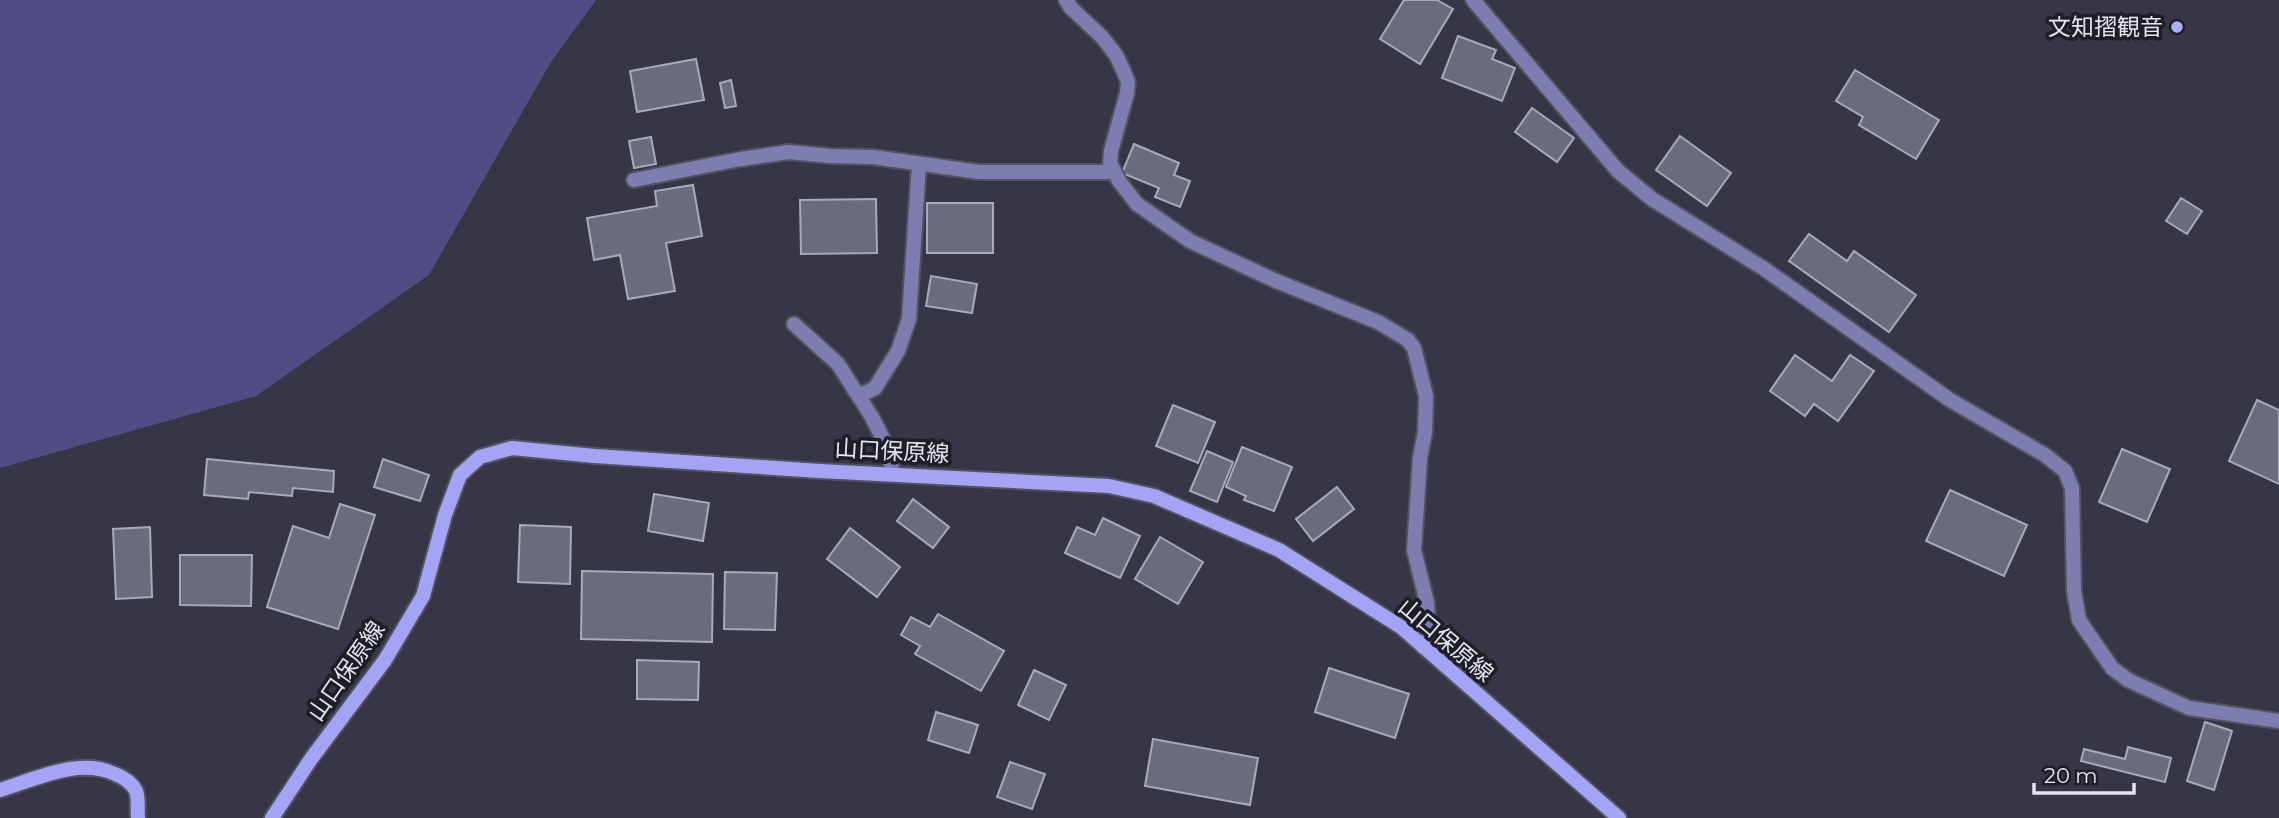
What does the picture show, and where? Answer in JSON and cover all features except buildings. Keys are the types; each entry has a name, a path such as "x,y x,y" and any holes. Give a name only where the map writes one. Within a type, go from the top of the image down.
{"main road":[{"name":"山口保原線","path":"272,818 311,759 385,660 423,596 445,515 460,475 480,457 512,448 596,456 1109,486 1154,496 1279,550 1401,627 1619,818"},
{"path":"0,790 74,767 90,766 124,778 136,791 138,818"}],"street":[{"path":"1066,0 1070,8 1102,37 1116,55 1128,82 1110,163 1119,181 1137,204 1190,242 1276,281 1378,322 1408,340 1414,348 1426,396 1414,550 1427,603 1429,635 1423,647"},
{"path":"1474,0 1618,171 1651,199 1763,268 1950,400 2045,455 2065,471 2072,488 2074,591 2079,620 2112,668 2128,680 2189,708 2279,721"},
{"path":"634,180 789,152 873,157 979,172 1114,172"},
{"path":"859,396 875,388 898,351 909,319 919,164"},
{"path":"794,324 838,364 887,447 893,474"}],"shaded area":[{"path":"0,0 596,0 551,62 429,275 256,396 0,468"}],"place":[{"name":"文知摺観音","path":"2177,27"}]}
